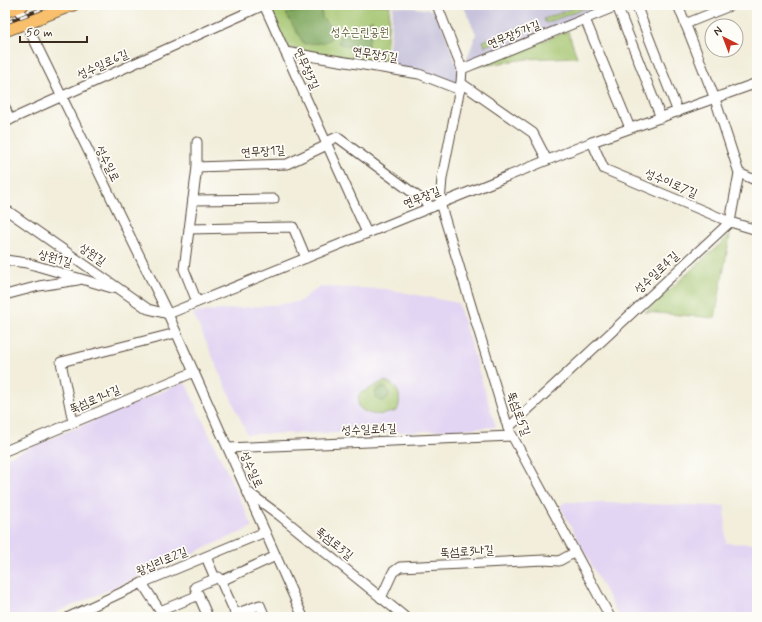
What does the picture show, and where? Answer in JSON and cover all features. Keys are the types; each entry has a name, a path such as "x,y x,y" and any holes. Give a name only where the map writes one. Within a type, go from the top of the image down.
{"main road":[{"path":"5,31 73,5"},
{"path":"5,12 20,6"}],"street":[{"name":"연무장3길","path":"264,5 367,233"},
{"name":"성수일로6길","path":"7,121 264,5"},
{"path":"327,144 337,137 436,205 461,87 462,69 437,5"},
{"path":"618,5 661,118"},
{"name":"연무장5가길","path":"462,69 618,5"},
{"path":"636,5 678,112"},
{"path":"678,5 715,99 739,173 730,222"},
{"path":"685,24 732,5"},
{"name":"성수일로","path":"20,6 26,23 61,97 168,314 303,617"},
{"path":"585,19 630,128"},
{"name":"연무장5길","path":"285,52 420,74 461,87"},
{"name":"연무장길","path":"168,314 546,160 630,128 715,99 757,82"},
{"path":"461,87 533,133 546,160"},
{"path":"5,107 7,121"},
{"path":"197,142 197,167 184,269 197,302"},
{"name":"성수이로7길","path":"592,142 604,169 730,222 757,230"},
{"name":"연무장1길","path":"197,167 287,164 327,144"},
{"path":"739,173 757,181"},
{"path":"193,200 274,199"},
{"name":"뚝섬로5길","path":"436,205 510,432 610,617"},
{"name":"상원길","path":"5,209 148,309 168,314"},
{"name":"성수일로4길","path":"228,448 510,432 730,222"},
{"path":"189,229 293,227 306,258"},
{"name":"상원1길","path":"5,260 27,264 84,279 121,291"},
{"path":"5,295 39,286 84,279"},
{"path":"73,422 61,362 176,334"},
{"name":"뚝섬로1나길","path":"5,451 194,372"},
{"name":"뚝섬로3길","path":"247,491 405,617"},
{"name":"왕십리로2길","path":"69,617 142,584 265,532"},
{"name":"뚝섬로3나길","path":"381,598 393,572 400,568 544,560 559,561 570,555"},
{"path":"208,617 195,587 218,580 276,556"},
{"path":"206,557 236,616 260,605 265,617"},
{"path":"142,584 162,614 199,595"}],"shaded area":[{"path":"463,5 616,5 465,64 476,34"},
{"path":"393,6 436,10 458,68 458,86 387,66"},
{"path":"318,287 386,289 458,303 496,427 409,432 247,434 193,313 299,302"},
{"path":"185,382 253,527 46,617 5,617 5,458"},
{"path":"565,502 725,506 726,543 757,544 757,617 619,617 560,506"}],"green space":[{"name":"성수근린공원","path":"275,5 390,5 385,65 288,48 269,7"},
{"path":"321,5 322,18 334,30 330,40 322,43 304,44 286,14"},
{"path":"581,5 594,5 546,23 544,19"},
{"path":"372,19 371,33 367,48 360,51 338,43 341,31 360,30"},
{"path":"524,26 526,31 485,46 483,41"},
{"path":"568,31 577,57 526,59 474,67"},
{"path":"730,235 715,318 645,312"},
{"path":"384,381 393,385 398,392 399,406 397,411 387,414 371,414 362,410 358,406 359,394"},
{"path":"382,387 387,389 389,394 387,399 382,401 377,399 375,394 377,389"}],"railway":[{"path":"5,23 52,5"}]}
